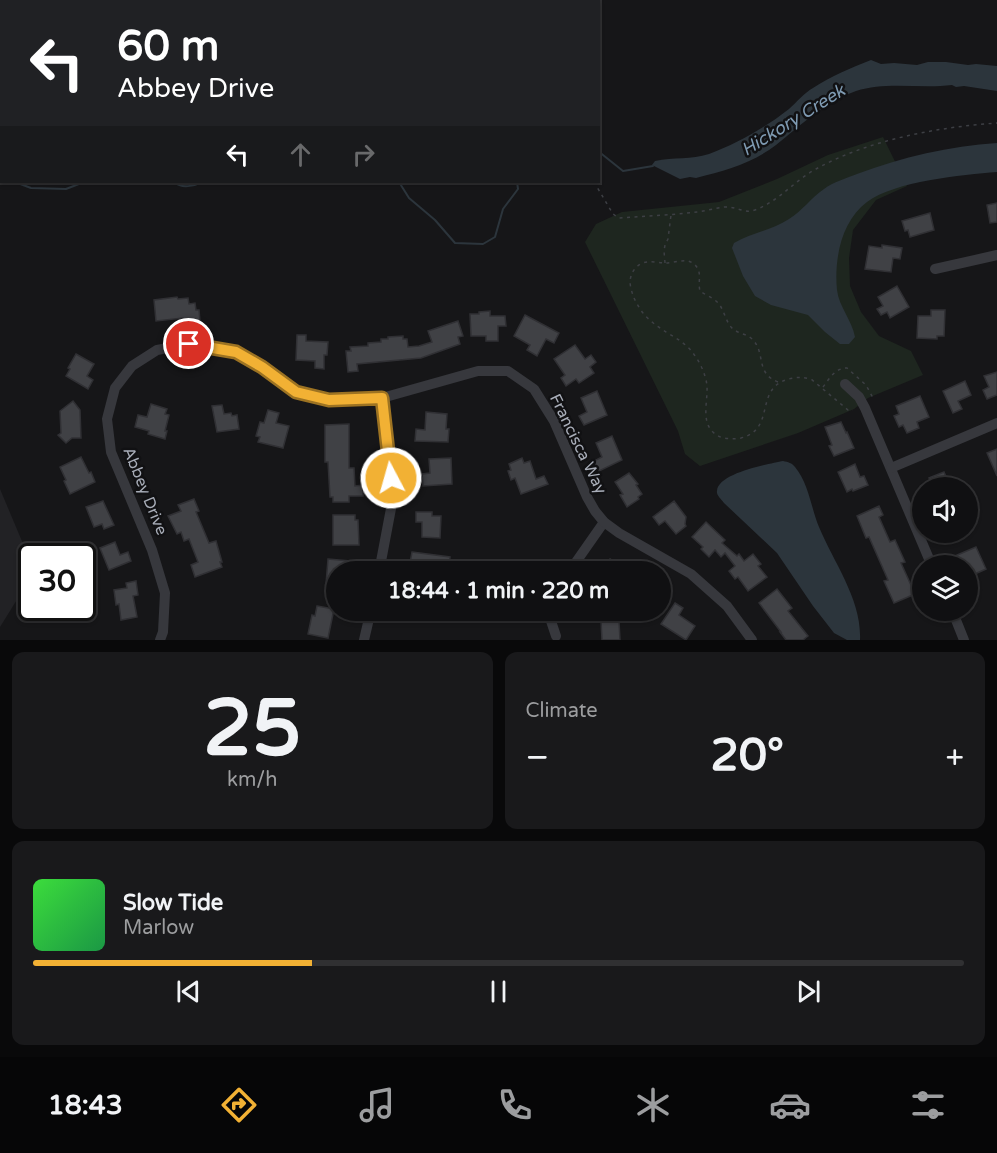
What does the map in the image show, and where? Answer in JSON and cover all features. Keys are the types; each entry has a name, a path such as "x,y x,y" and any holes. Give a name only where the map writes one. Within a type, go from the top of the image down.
{"street":[{"path":"935,269 997,255"},
{"name":"Abbey Drive","path":"160,640 163,632 165,592 153,549 111,452 107,419 115,388 132,366 157,350 189,344 236,352 262,367 296,392 329,400 382,398 478,370"},
{"name":"Francisca Way","path":"478,370 508,371 534,389 554,421 587,497 604,522 619,534 691,574 727,606 752,640"},
{"path":"845,384 859,397 866,408 927,555"},
{"path":"381,561 393,498 382,398"},
{"path":"891,468 997,423"},
{"path":"577,561 604,522"},
{"path":"364,640 368,621"},
{"path":"551,621 556,636"},
{"path":"956,621 964,640"}],"path":[{"path":"595,183 613,214 620,218 696,212 725,207 733,207 746,212 755,210 784,194 814,170 867,148 941,128 997,123"},
{"path":"665,263 664,251 671,224 671,214"},
{"path":"778,382 766,375 755,342 730,327 719,303 700,291 699,271 695,265 690,261 648,262 636,267 630,283 632,294 639,306 649,320 693,352 701,366 707,388 705,413 707,422 715,434 733,439 750,435 762,422 768,395 772,388 778,382 795,377 811,379 848,410 853,410"}],"shaded area":[{"path":"883,137 907,186 876,200 853,230 849,258 850,286 861,312 879,336 911,351 923,375 868,398 854,409 798,433 700,466 685,454 678,431 585,242 596,224 622,212 719,202 777,179 828,155"},
{"path":"0,489 23,543 18,543 18,598 0,627"}],"water":[{"path":"871,60 881,64 917,65 928,62 946,62 997,66 997,91 952,85 867,88 834,101 767,152 738,166 696,178 680,179 652,165 655,161 702,156 730,145 771,122 820,84 841,72"},
{"path":"997,143 997,172 911,184 879,195 858,210 845,230 841,242 836,278 838,296 855,337 849,344 840,344 808,315 771,305 755,296 743,276 732,248 734,243 789,219 832,184 909,158 944,150"},
{"path":"783,461 794,466 804,481 819,527 852,596 857,611 860,640 847,640 834,633 777,553 717,494 720,485 735,474"}],"building":[{"path":"997,203 997,222 990,223 987,205"},
{"path":"930,213 934,230 910,237 902,221"},
{"path":"882,245 902,248 900,259 893,258 891,272 865,269 869,246 882,248"},
{"path":"897,286 909,307 890,318 887,312 881,315 877,309 883,306 878,297"},
{"path":"177,297 178,299 188,298 189,304 195,303 196,310 199,310 200,321 183,322 183,318 156,321 154,300"},
{"path":"931,310 945,310 944,336 937,336 937,339 917,338 918,316 931,316"},
{"path":"490,311 490,316 505,316 506,326 498,326 498,341 486,341 486,336 471,336 470,314"},
{"path":"525,315 559,333 554,343 546,339 537,356 527,350 530,345 514,336"},
{"path":"458,321 463,336 458,337 460,344 421,358 357,364 358,371 348,372 346,351 351,351 350,347 368,346 368,343 381,342 381,339 388,339 388,337 403,336 403,339 407,339 408,347 419,346 432,342 428,331"},
{"path":"297,335 306,335 306,341 328,342 327,355 324,355 324,369 315,368 315,361 296,360"},
{"path":"575,345 585,359 591,355 596,362 590,367 594,373 579,383 576,379 566,386 561,378 565,375 554,359"},
{"path":"76,354 94,364 87,376 93,380 88,389 66,376"},
{"path":"997,372 997,395 987,399 983,390 989,387 984,376"},
{"path":"965,381 971,395 958,401 962,409 953,413 943,391"},
{"path":"597,391 607,415 584,425 579,416 587,412 581,398"},
{"path":"920,396 929,417 917,422 919,428 907,433 903,425 899,427 894,416 899,414 896,406"},
{"path":"73,401 80,410 81,438 72,438 66,443 58,435 61,433 60,411"},
{"path":"151,404 167,409 165,414 169,415 165,439 135,427 138,415 147,417"},
{"path":"222,405 224,414 237,415 239,429 217,432 212,406"},
{"path":"268,410 279,413 276,423 289,426 283,448 258,442 260,437 256,436 260,422 264,423"},
{"path":"426,412 447,414 448,442 415,441 416,429 425,430"},
{"path":"841,422 854,448 834,456 829,446 832,445 825,427"},
{"path":"349,424 349,468 354,468 355,486 363,485 363,496 349,496 349,502 333,502 333,497 330,497 328,462 325,462 325,425"},
{"path":"612,436 622,460 599,471 594,461 602,457 596,443"},
{"path":"997,449 997,476 987,453"},
{"path":"81,457 95,482 70,494 60,467"},
{"path":"451,458 452,484 423,486 422,474 430,473 429,459"},
{"path":"522,458 524,463 530,461 536,479 544,476 548,484 521,494 515,478 511,480 508,471 511,470 509,464"},
{"path":"855,464 860,477 864,476 868,485 847,492 838,472"},
{"path":"944,472 946,477 932,477"},
{"path":"629,473 638,484 636,485 642,494 638,497 639,499 627,507 620,495 623,494 615,482"},
{"path":"194,499 199,511 196,512 209,543 216,541 222,562 220,562 222,567 195,577 191,565 198,562 189,539 184,541 181,532 177,534 168,516 181,511 178,505"},
{"path":"103,501 114,525 104,529 102,524 94,527 86,507"},
{"path":"674,501 686,517 686,526 676,534 665,521 659,525 653,517"},
{"path":"879,506 883,515 879,517 890,542 895,540 905,562 901,563 912,587 912,595 894,603 884,581 888,580 857,516"},
{"path":"416,512 432,512 432,516 441,516 440,538 422,537 422,522 416,522"},
{"path":"333,515 355,515 355,520 358,520 359,545 333,545"},
{"path":"706,522 725,540 722,543 737,556 739,554 744,561 753,554 761,564 758,566 767,577 748,591 738,577 735,579 729,571 735,566 725,553 721,557 715,550 709,557 701,549 703,547 692,537"},
{"path":"115,542 120,555 128,552 131,561 109,570 100,548"},
{"path":"976,547 986,569 978,573 978,555 957,555"},
{"path":"412,552 450,557 450,561 410,561"},
{"path":"136,581 138,595 133,596 137,617 121,620 114,590 127,588 126,583"},
{"path":"777,589 792,608 788,611 808,636 803,640 786,640 759,603"},
{"path":"675,603 683,608 679,615 695,626 686,640 661,624 663,621 671,621 671,609"},
{"path":"317,606 326,608 326,621 332,621 328,638 308,634 312,615 315,616"},
{"path":"601,621 619,621 620,640 602,640"}],"waterway":[{"name":"Hickory Creek","path":"600,153 623,171 653,166"},
{"name":"Hickory Creek","path":"18,183 31,188 66,189 81,183"},
{"name":"Hickory Creek","path":"176,183 184,186 200,183"},
{"name":"Hickory Creek","path":"400,183 409,198 435,220 455,243 483,244 495,237 503,209 518,189 517,183"}],"route":[{"path":"189,344 236,352 262,367 296,392 329,400 382,398 391,478"}]}
